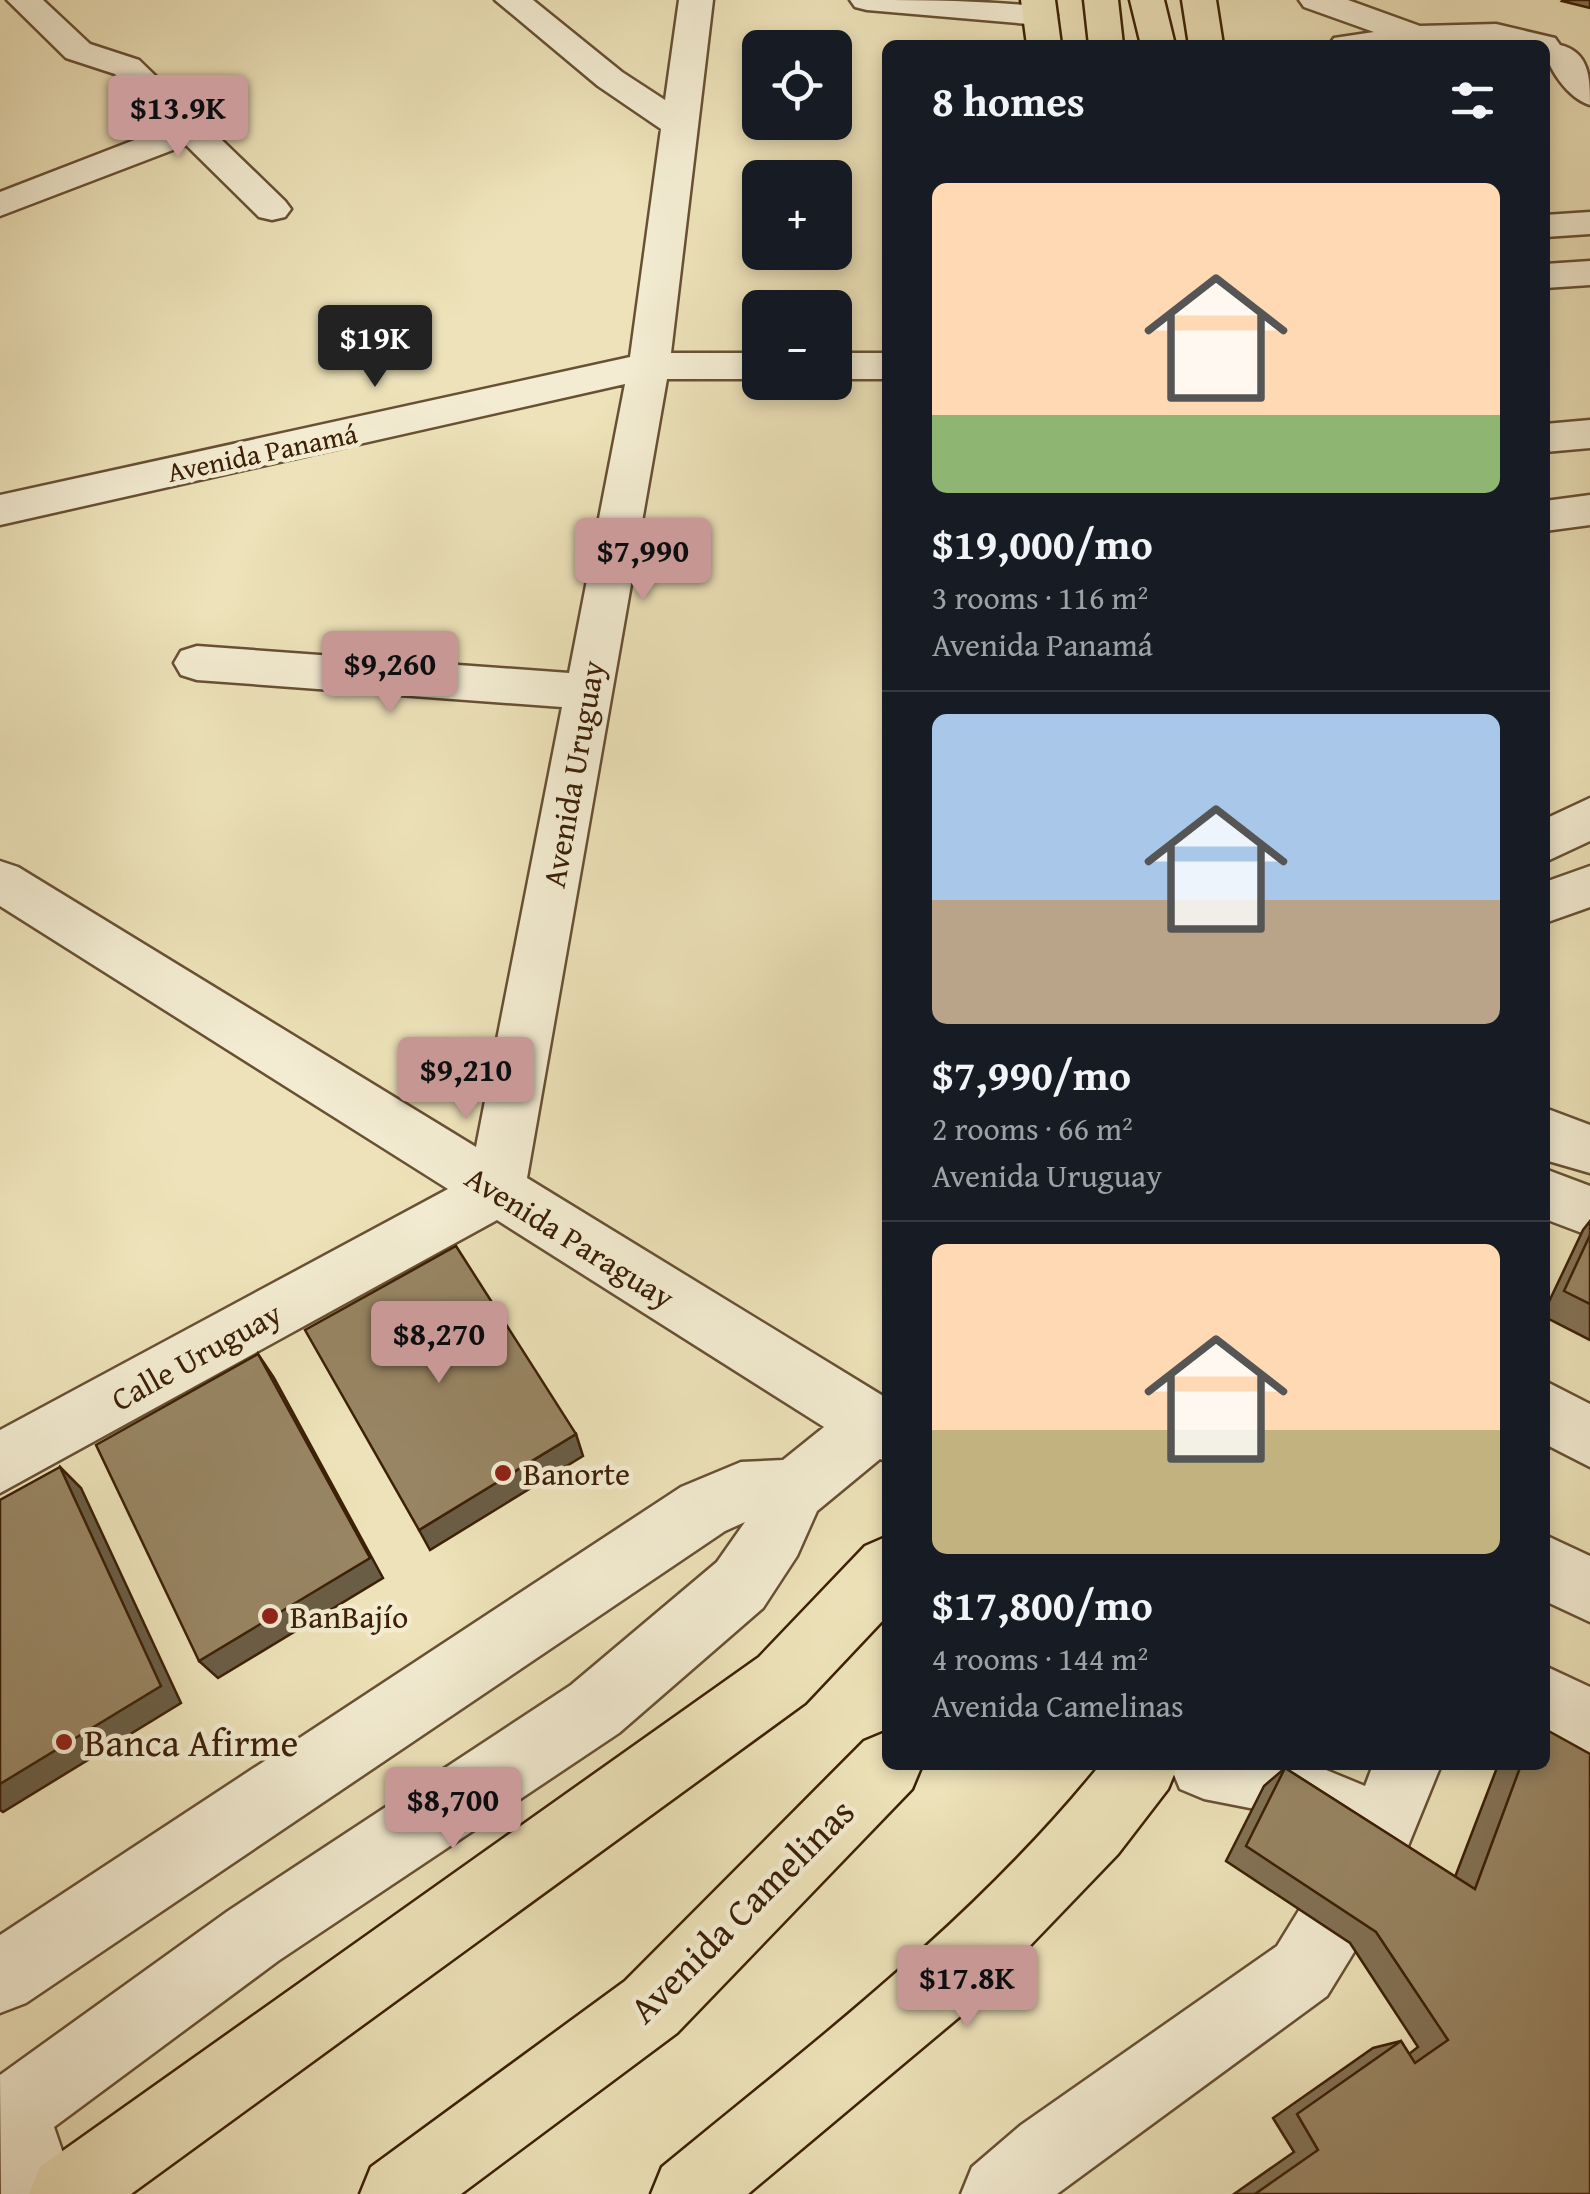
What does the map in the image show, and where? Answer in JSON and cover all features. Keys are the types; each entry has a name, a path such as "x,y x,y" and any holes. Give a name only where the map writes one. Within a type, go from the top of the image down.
{"main road":[{"path":"1101,0 1105,40"},
{"path":"1147,0 1157,40"},
{"path":"1199,0 1205,40"},
{"path":"66,2194 782,1680 882,1574"},
{"name":"Avenida Camelinas","path":"398,2194 651,2006 883,1770"},
{"path":"689,2194 944,1982 1093,1829 1140,1770"}],"street":[{"path":"24,0 78,51 127,67 194,128 272,209"},
{"path":"512,0 610,79 680,125"},
{"name":"Avenida Uruguay","path":"496,1192 649,366 696,0"},
{"path":"868,0 1041,20"},
{"path":"1316,0 1426,39"},
{"path":"103,23 116,34 127,67"},
{"path":"1413,40 1494,33 1510,40"},
{"path":"0,205 194,128"},
{"path":"1550,226 1590,223"},
{"path":"1550,249 1590,246"},
{"path":"1550,276 1590,272"},
{"name":"Avenida Panamá","path":"0,510 649,366 742,366"},
{"path":"852,366 882,366"},
{"path":"1550,438 1590,434"},
{"path":"1550,515 1590,510"},
{"path":"197,663 589,692"},
{"path":"1550,812 1590,816"},
{"path":"1550,840 1590,816"},
{"name":"Avenida Paraguay","path":"0,881 881,1429"},
{"path":"1550,901 1590,886"},
{"path":"1550,1136 1590,1149"},
{"name":"Calle Uruguay","path":"0,1462 496,1192"},
{"path":"1550,1196 1590,1211"},
{"path":"1550,1413 1590,1438"},
{"path":"40,2194 6,2116 253,1936 594,1710 740,1585 775,1534 795,1490 881,1429"},
{"path":"0,1978 703,1509 741,1492 795,1490"},
{"path":"1550,1570 1590,1590"},
{"path":"1550,1702 1590,1724"},
{"path":"999,2194 1048,2152 1302,1970 1361,1875 1395,1796 1232,1770"}],"building":[{"path":"1590,1235 1590,1304 1564,1291"},
{"path":"456,1246 576,1434 419,1530 305,1330"},
{"path":"258,1354 370,1558 199,1661 96,1445"},
{"path":"60,1467 161,1686 0,1784 0,1500"},
{"path":"1550,1732 1590,1754 1590,2194 1255,2194 1318,2150 1297,2114 1401,2041 1415,2063 1448,2040 1376,1932 1246,1846 1284,1770 1475,1889 1519,1770 1550,1770"}],"place":[{"name":"Banorte","path":"503,1473"},
{"name":"BanBajío","path":"270,1616"},
{"name":"Banca Afirme","path":"64,1742"}]}
